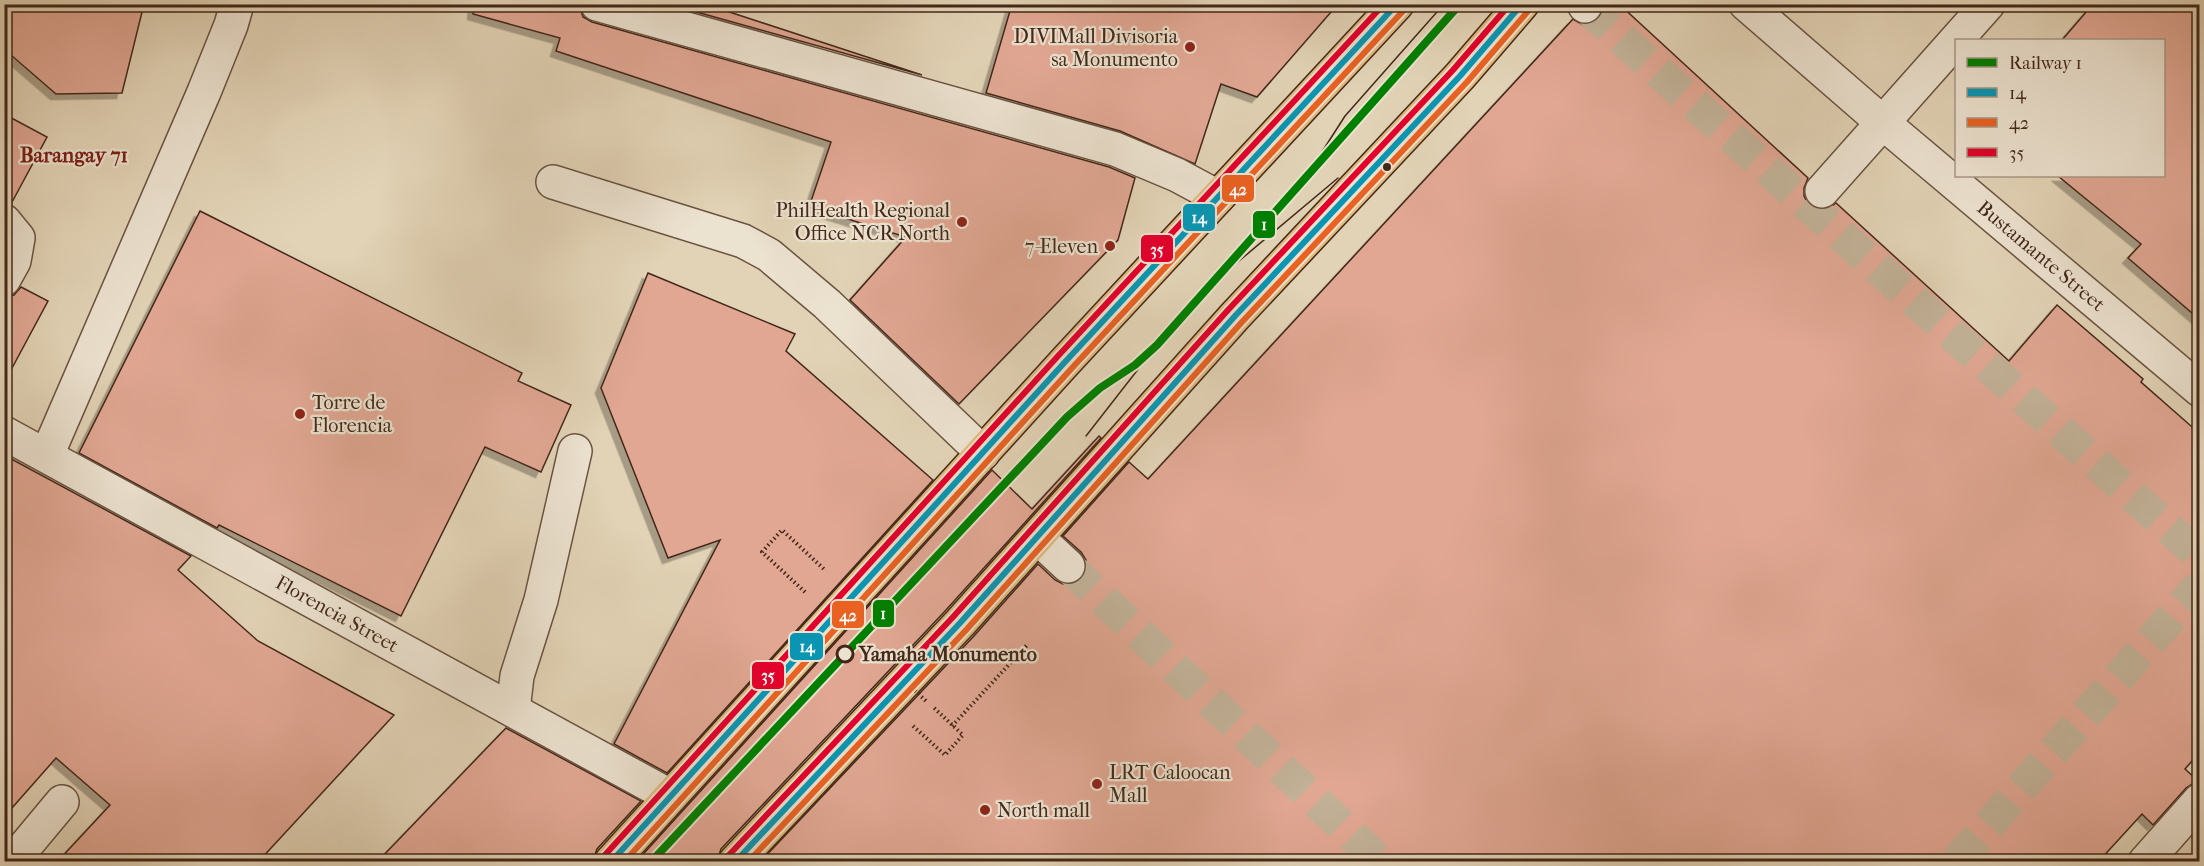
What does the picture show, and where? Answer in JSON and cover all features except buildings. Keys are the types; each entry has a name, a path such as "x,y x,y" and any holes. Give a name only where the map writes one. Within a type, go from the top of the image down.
{"main road":[{"path":"611,861 1397,4"},
{"path":"735,861 1038,538 1235,316 1460,76 1522,4"}],"street":[{"path":"47,455 204,92 237,4"},
{"path":"597,4 1115,149 1177,175 1218,197"},
{"name":"Bustamante Street","path":"1746,4 2199,390"},
{"path":"1957,39 1988,4"},
{"path":"1822,191 1955,41"},
{"path":"553,182 743,242 769,255 827,304 983,453"},
{"path":"4,221 18,238 14,261 4,279"},
{"name":"Florencia Street","path":"4,433 47,455 99,474 513,710 670,796"},
{"path":"513,710 518,676 541,600 575,451"},
{"path":"1038,538 1068,566"},
{"path":"2145,861 2199,800"},
{"path":"12,861 62,802"}],"path":[{"path":"810,597 762,552 782,530 853,596"},
{"path":"952,726 1028,644"},
{"path":"894,690 926,701 963,735 945,755 894,690"}],"tunnel":[{"path":"1585,6 2200,556"},
{"path":"1068,566 1380,862"},
{"path":"1956,862 2200,585"}],"tram line":[{"path":"1302,183 1345,116 1444,4"},
{"path":"1215,281 1338,178"},
{"path":"1086,436 1157,345"}],"rail line":[{"name":"1","path":"651,862 1067,417 1100,388 1135,365 1157,345 1460,4"}],"transit line":[{"name":"35","path":"604,856 1058,356 1384,4"},
{"name":"14","path":"611,862 1065,362 1397,4"},
{"name":"35","path":"728,856 953,617 1228,310 1453,70 1510,4"},
{"name":"14","path":"735,862 960,623 1235,316 1460,76 1522,4"},
{"name":"42","path":"624,862 1072,368 1404,10"},
{"name":"42","path":"748,862 967,629 1242,322 1467,82 1529,10"}],"place":[{"name":"DIVIMall Divisoria sa Monumento","path":"1190,47"},
{"name":"PhilHealth Regional Office NCR North","path":"962,222"},
{"name":"7-Eleven","path":"1110,246"},
{"name":"Torre de Florencia","path":"300,414"},
{"name":"Yamaha Monumento","path":"845,654"},
{"name":"LRT Caloocan Mall","path":"1097,784"},
{"name":"North mall","path":"985,810"}],"district":[{"name":"Barangay 71","path":"74,155"}]}
